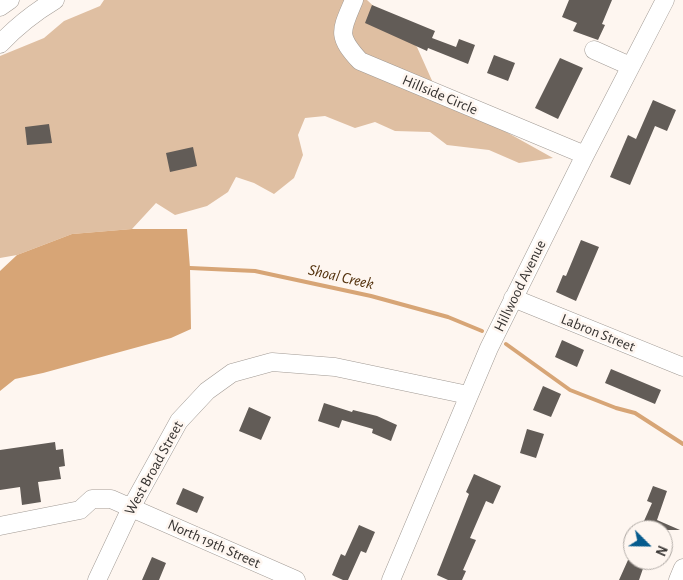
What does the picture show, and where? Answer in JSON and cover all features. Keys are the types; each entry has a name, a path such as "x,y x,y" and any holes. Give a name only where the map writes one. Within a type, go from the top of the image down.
{"street":[{"path":"0,7 10,0"},
{"name":"Hillside Circle","path":"354,0 342,29 347,47 360,62 584,155"},
{"name":"Hillwood Avenue","path":"391,580 468,395 513,298 664,0"},
{"path":"0,44 45,3"},
{"path":"594,50 630,66"},
{"name":"Labron Street","path":"513,298 683,367"},
{"name":"West Broad Street","path":"97,580 131,508 179,421 207,391 232,373 272,362 335,367 468,395"},
{"name":"North 19th Street","path":"0,526 80,510 92,499 111,499 296,580"},
{"path":"678,580 683,568"}],"shaded area":[{"path":"104,0 367,0 417,47 438,94 553,158 519,163 489,150 447,145 430,132 395,131 375,122 355,128 325,116 305,118 298,135 303,155 294,178 274,194 254,183 236,177 228,192 207,206 175,215 156,203 132,229 72,234 17,255 0,258 0,56 44,38 64,21 100,6"},
{"path":"132,229 187,229 191,329 171,338 15,379 0,391 0,271 17,255 72,234"}],"building":[{"path":"569,0 612,0 602,24 605,25 598,40 573,31 577,23 562,17"},
{"path":"372,5 435,31 432,38 456,47 459,39 475,45 468,64 428,48 427,51 365,23"},
{"path":"494,55 515,63 508,81 487,73"},
{"path":"560,58 583,68 558,119 535,108"},
{"path":"653,100 676,110 667,131 655,126 630,185 610,177 628,135 636,139"},
{"path":"49,124 52,143 27,145 25,127"},
{"path":"193,147 197,166 170,172 166,153"},
{"path":"581,240 599,247 576,301 556,292 563,275 566,276"},
{"path":"562,340 584,350 577,367 555,357"},
{"path":"611,369 661,390 655,404 605,383"},
{"path":"543,386 561,394 551,417 533,410"},
{"path":"324,403 352,412 353,410 377,416 397,425 391,441 372,433 373,429 342,420 339,428 318,421"},
{"path":"249,407 271,417 261,440 239,431"},
{"path":"527,429 544,434 536,458 520,453"},
{"path":"55,442 56,450 63,449 65,466 59,467 61,479 38,482 41,502 22,505 20,487 0,490 0,450"},
{"path":"474,474 501,486 493,504 486,501 470,538 476,540 463,570 466,571 462,580 448,580 437,575 469,494 466,492"},
{"path":"653,486 667,491 657,520 644,520 652,503 647,501"},
{"path":"183,488 204,497 197,513 176,504"},
{"path":"359,525 375,532 366,553 361,551 348,580 343,580 332,575 341,554 345,556"},
{"path":"152,557 166,563 159,580 142,580"},
{"path":"624,570 642,570 639,580 619,580"}],"waterway":[{"name":"Shoal Creek","path":"190,268 255,271 371,296 448,317 482,331"},
{"name":"Shoal Creek","path":"506,344 570,390 616,408 635,413 683,444"}]}
